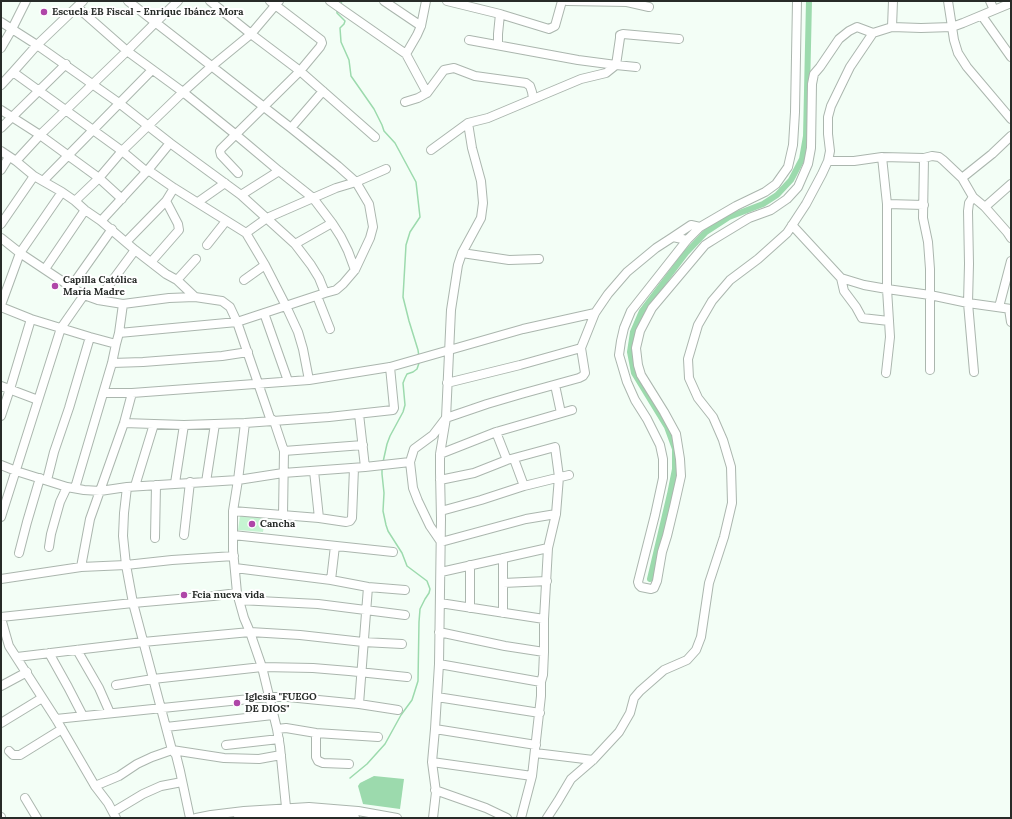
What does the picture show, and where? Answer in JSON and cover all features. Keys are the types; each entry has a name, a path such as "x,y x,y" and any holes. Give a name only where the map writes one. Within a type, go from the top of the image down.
{"street":[{"path":"1,48 26,1"},
{"path":"1,85 37,45 83,1"},
{"path":"119,333 237,322 336,290 355,270 370,238 372,227 369,204 356,182 291,128 128,1"},
{"path":"1,170 66,111 178,1"},
{"path":"210,1 300,71 374,137"},
{"path":"330,1 406,54 427,93"},
{"path":"384,1 421,26"},
{"path":"406,54 421,26 426,1"},
{"path":"449,1 550,29 555,26 562,1"},
{"path":"567,1 627,2 649,7"},
{"path":"797,1 795,112 793,145 788,167 776,184 765,192 736,206 700,228 687,240 631,311 624,328 620,355 627,382 635,400 647,419 660,445 663,459 663,478 638,582 639,586 641,587 651,589 654,588 657,581 662,552 681,476 676,434 641,375 638,365 636,348 640,331 652,308 705,245 749,218 771,210 787,199 798,186 808,164 811,148 812,84 814,74 839,40 849,31 857,27 873,33 892,27 952,27 1011,3"},
{"path":"892,27 893,1"},
{"path":"948,1 954,40 958,53 1011,119"},
{"path":"990,1 994,10"},
{"path":"75,201 183,92 251,34 275,2 322,43 300,71 221,149 221,156 238,172"},
{"path":"76,7 127,51 183,92 313,198 332,223 348,251 355,270"},
{"path":"498,45 500,14"},
{"path":"982,16 1011,57"},
{"path":"1,22 66,64 241,195 295,244 319,278 325,293"},
{"path":"547,818 571,779 593,760 619,732 630,713 634,698 640,691 664,670 686,660 696,650 701,637 708,583 724,536 732,503 731,467 723,440 713,417 698,398 689,378 688,359 698,325 712,301 730,280 758,259 786,233 806,204 828,161 830,151 828,117 831,106 850,67 873,33"},
{"path":"431,150 468,123 488,118 581,79 606,73 616,65 620,35 623,34 679,39"},
{"path":"469,40 578,60 636,67"},
{"path":"1,128 66,64"},
{"path":"405,102 418,98 427,93 444,70 454,68 475,76 526,83 530,86 533,98"},
{"path":"43,181 152,70"},
{"path":"13,72 148,171 246,233 266,265 298,332 310,380"},
{"path":"291,128 323,91"},
{"path":"1,110 68,155 99,178 122,199"},
{"path":"433,818 435,790 432,762 439,664 441,572 440,454 446,418 450,310 458,266 462,253 480,218 483,202 481,181 472,148 468,123"},
{"path":"962,178 992,154 1011,136"},
{"path":"101,221 148,171 170,142"},
{"path":"1,152 13,159 34,176 75,201 112,229 135,250 166,274 177,280 195,297"},
{"path":"828,161 854,161 882,157 939,157 962,178 973,197 1010,233"},
{"path":"882,157 887,204 890,337 886,373"},
{"path":"924,158 923,218 928,242 930,268 930,370"},
{"path":"246,233 267,218 336,188 356,182 386,169"},
{"path":"241,195 279,171"},
{"path":"1,224 34,176"},
{"path":"198,202 225,183"},
{"path":"985,208 1011,184"},
{"path":"126,242 166,201 174,188"},
{"path":"62,192 20,252 1,306 31,319 116,344"},
{"path":"973,197 969,203 968,211 968,303 974,372"},
{"path":"151,262 179,230 178,224 166,201"},
{"path":"887,204 924,205"},
{"path":"45,270 85,210"},
{"path":"207,245 226,221"},
{"path":"295,244 332,223"},
{"path":"792,224 841,278 844,291 862,318 889,320"},
{"path":"441,542 430,526 413,488 410,474 410,462 414,449 433,435 446,418 487,404 583,376 585,373 581,348 595,313 608,294 627,272 656,248 691,225 700,228"},
{"path":"71,287 112,229"},
{"path":"673,237 687,240"},
{"path":"1,238 71,287 84,295 98,300 123,304 169,298 195,297 222,301 230,307 248,352 270,418 274,421 284,451 283,515"},
{"path":"98,300 135,250"},
{"path":"462,253 509,260 539,259"},
{"path":"177,280 196,259"},
{"path":"999,307 1009,274 1011,261"},
{"path":"244,280 266,265"},
{"path":"841,278 864,285 1010,309 1011,322"},
{"path":"1,517 61,328 84,295"},
{"path":"317,296 330,329"},
{"path":"49,547 60,502 71,488 104,393 119,333 123,304"},
{"path":"264,313 288,381"},
{"path":"104,393 132,393 310,380 390,367 523,329 595,313"},
{"path":"1,416 31,319"},
{"path":"19,553 27,522 69,408 90,337"},
{"path":"447,383 581,348"},
{"path":"112,364 222,356 248,352"},
{"path":"124,423 184,425 245,423 392,410 394,409 390,367"},
{"path":"555,385 561,414"},
{"path":"1,386 38,400"},
{"path":"81,567 90,519 124,423 132,393"},
{"path":"440,454 496,432 572,410"},
{"path":"359,414 365,467"},
{"path":"245,423 233,511 233,550 238,596 244,618 262,666 277,729 286,807"},
{"path":"154,424 131,486 124,513 123,536 126,565 133,603 166,727 180,771 190,818"},
{"path":"206,482 215,424"},
{"path":"175,483 184,425"},
{"path":"496,432 524,486"},
{"path":"284,451 363,445"},
{"path":"440,480 474,472 555,447 559,477 556,514 548,548 543,675 541,682 542,696 532,776 521,818"},
{"path":"1,465 71,488 100,491 131,486 238,480 283,473 410,462"},
{"path":"233,511 319,518 346,522 350,521 352,518 354,468"},
{"path":"314,471 319,518"},
{"path":"441,510 481,500 524,486 569,475"},
{"path":"184,535 190,482"},
{"path":"156,484 156,538"},
{"path":"441,542 526,519 556,514"},
{"path":"233,535 393,552"},
{"path":"331,580 335,546"},
{"path":"441,572 548,548"},
{"path":"1,579 81,567 126,565 234,556"},
{"path":"503,558 503,613"},
{"path":"470,565 470,608"},
{"path":"235,568 331,580 368,587 405,590"},
{"path":"503,583 547,581"},
{"path":"359,704 368,587"},
{"path":"182,782 161,786 143,794 114,815 27,672 9,646 1,618 133,603 213,596 238,596 405,615"},
{"path":"440,603 544,620"},
{"path":"17,657 143,642 250,632 402,644"},
{"path":"439,632 505,646 544,652"},
{"path":"1,650 9,646"},
{"path":"77,650 99,688 110,714"},
{"path":"49,653 83,716"},
{"path":"439,664 541,682"},
{"path":"116,685 262,666 313,668 407,677"},
{"path":"1,686 27,672"},
{"path":"56,719 269,697 288,697 359,704 398,710"},
{"path":"437,697 540,714"},
{"path":"1,723 42,698"},
{"path":"166,727 273,715"},
{"path":"277,729 286,728 316,733 378,737"},
{"path":"9,751 12,755 20,755 62,729"},
{"path":"435,729 593,760"},
{"path":"316,733 316,757 318,761 323,763 348,764"},
{"path":"226,745 278,739"},
{"path":"97,789 137,764 152,757 174,753 224,758 259,759 281,756"},
{"path":"432,762 532,776"},
{"path":"435,790 486,808 507,818"},
{"path":"25,798 33,817"},
{"path":"196,818 286,807 332,808 397,818"},
{"path":"242,818 309,813 356,818"}],"shaded area":[{"name":"Cancha","path":"240,516 265,518 263,532 238,530"},
{"path":"374,776 404,779 400,809 363,804 358,786 360,783"}],"waterway":[{"path":"340,6 342,1"},
{"path":"650,579 675,469 675,449 667,427 634,373 630,352 633,332 642,311 686,253 706,232 729,217 763,204 777,195 791,180 802,159 806,136 809,1"},
{"path":"337,10 337,13 345,21 340,28 341,42 349,60 351,76 374,109 384,131 395,143 416,182 420,217 410,232 406,245 403,297 419,357"},
{"path":"383,462 390,436 403,412 405,405 403,383 407,374 417,369 419,363"},
{"path":"350,778 367,764 385,744 401,715 412,700 418,681 420,609 430,589 427,581 407,566 402,553 388,531 383,511 384,493 382,468"}],"place":[{"name":"Escuela EB Fiscal - Enrique Ibánez Mora","path":"44,12"},
{"name":"Capilla Católica María Madre","path":"55,286"},
{"name":"Cancha","path":"252,524"},
{"name":"Fcia nueva vida","path":"184,595"},
{"name":"Iglesia \"FUEGO DE DIOS\"","path":"237,703"}]}
